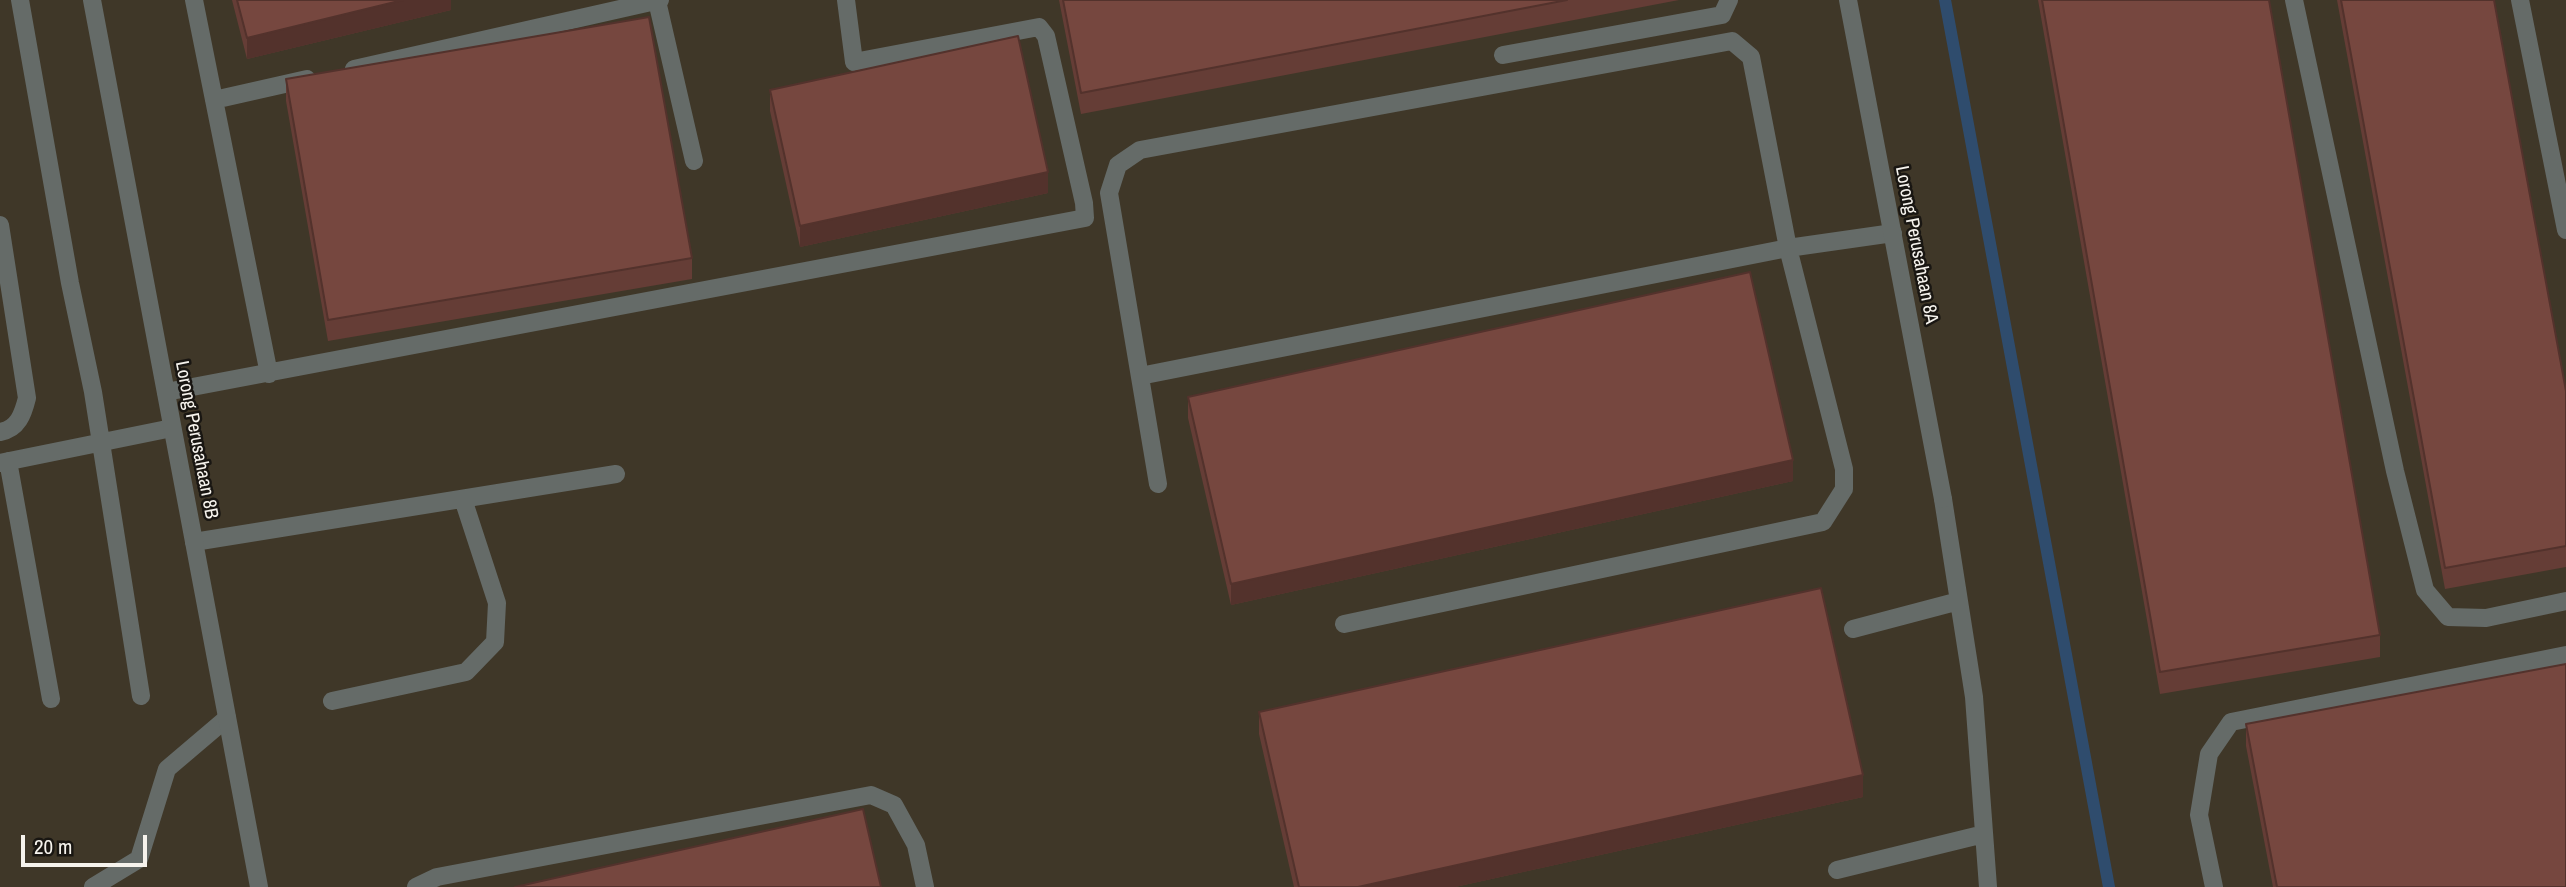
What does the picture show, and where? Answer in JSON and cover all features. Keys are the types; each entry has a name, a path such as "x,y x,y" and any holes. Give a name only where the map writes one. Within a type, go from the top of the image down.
{"street":[{"path":"20,0 70,283 93,391 99,443 141,696"},
{"name":"Lorong Perusahaan 8B","path":"92,0 259,887"},
{"path":"194,0 269,374"},
{"path":"214,100 659,0 694,162"},
{"path":"166,392 1085,218 1084,203 1046,36 1038,27 854,62 846,0"},
{"path":"1503,55 1722,15 1729,0"},
{"name":"Lorong Perusahaan 8A","path":"1848,0 1943,499 1974,697 1988,887"},
{"path":"2294,0 2395,471 2425,590 2448,617 2486,618 2566,601"},
{"path":"2520,0 2566,230"},
{"path":"1158,484 1109,193 1118,165 1140,150 1732,41 1751,57 1788,248 1844,469 1844,489 1823,522 1344,624"},
{"path":"0,225 27,398 22,418 6,431 0,432"},
{"path":"1140,376 1788,248 1892,233"},
{"path":"51,699 4,462 172,428"},
{"path":"194,542 617,474"},
{"path":"332,701 466,672 495,642 497,603 463,499"},
{"path":"1853,629 1959,601"},
{"path":"2214,887 2199,815 2208,754 2231,722 2566,655"},
{"path":"93,887 139,859 167,769 227,718"},
{"path":"416,887 438,877 871,795 894,805 916,845 925,887"},
{"path":"1837,870 1984,834"}],"shaded area":[{"path":"0,0 2566,0 2566,887 0,887"}],"building":[{"path":"237,0 403,0 247,38"},
{"path":"1063,0 1567,0 1081,93"},
{"path":"2042,0 2269,0 2380,635 2160,672"},
{"path":"2341,0 2494,0 2566,391 2566,546 2445,568"},
{"path":"649,17 692,258 328,320 286,79"},
{"path":"1018,36 1048,172 800,226 770,90"},
{"path":"1750,272 1793,460 1231,584 1188,397"},
{"path":"1821,588 1863,775 1358,887 1299,887 1259,712"},
{"path":"2566,664 2566,887 2277,887 2246,724"},
{"path":"863,809 881,887 515,887"}],"waterway":[{"path":"1945,0 2109,887"}]}
